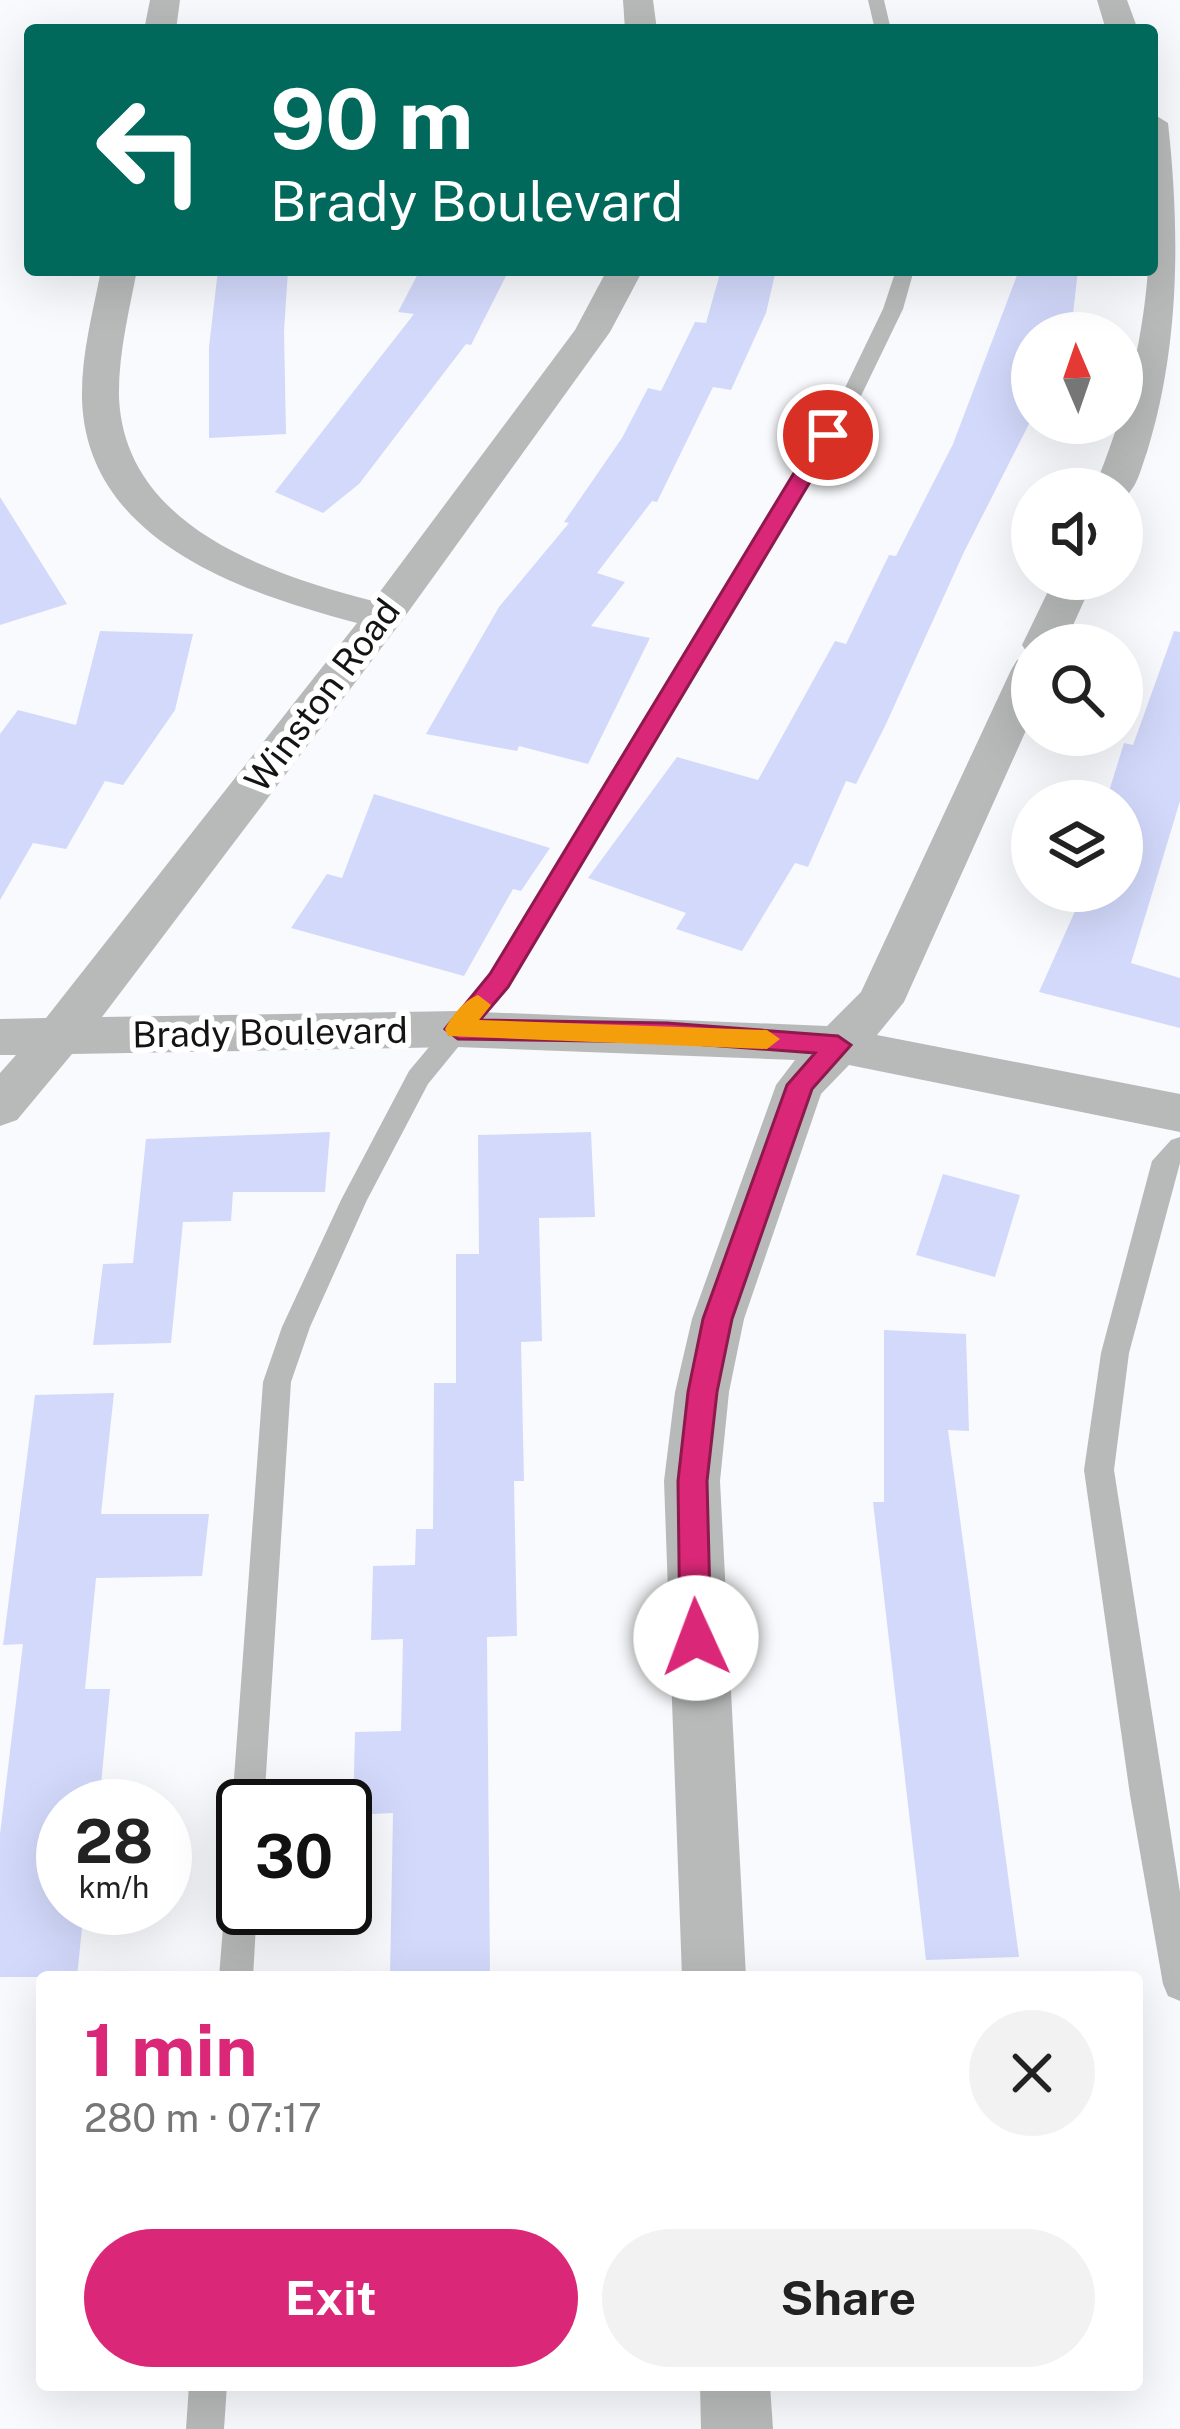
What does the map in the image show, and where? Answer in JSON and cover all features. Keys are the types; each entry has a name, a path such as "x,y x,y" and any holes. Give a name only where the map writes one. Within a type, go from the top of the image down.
{"street":[{"path":"1123,468 1145,414 1171,321 1172,191 1158,143"},
{"path":"118,276 100,381 110,449 126,481 153,513 218,560 308,598 382,617"},
{"name":"Winston Road","path":"0,1107 114,970 382,617 592,332 622,276"},
{"path":"713,1971 692,1481 702,1392 718,1319 800,1085 880,1002 1011,716"},
{"name":"Brady Boulevard","path":"0,1037 458,1029 667,1033 838,1045 1180,1113"},
{"path":"735,2391 737,2429"}],"lane":[{"path":"250,1779 277,1382 296,1327 354,1200 418,1078 499,980 851,396 893,309 903,276"},
{"path":"1180,1147 1165,1161 1118,1346 1101,1426 1100,1470 1146,1795 1180,1984"},
{"path":"236,1971 239,1935"},
{"path":"205,2429 208,2391"}],"building":[{"path":"217,276 288,276 286,434 209,438 209,347"},
{"path":"417,276 506,276 471,345 466,344 359,484 323,513 275,492 414,314 398,312"},
{"path":"719,276 775,276 766,313 731,390 713,387 657,502 652,501 597,573 625,582 591,626 650,638 588,764 519,746 517,751 426,734 499,607 569,523 564,522 622,438 648,388 661,391 695,322 706,323"},
{"path":"1017,276 1077,276 1073,312 1011,312 1011,444 1019,444 856,784 846,781 808,867 795,863 742,951 676,929 686,913 588,878 677,757 758,780 835,641 846,644 889,555 896,556 953,444"},
{"path":"0,497 67,604 0,625"},
{"path":"100,631 193,634 175,710 123,785 105,781 66,849 33,843 0,900 0,734 18,710 76,725"},
{"path":"1174,631 1180,632 1180,801 1131,963 1180,978 1180,1028 1039,992 1075,912 1143,912 1143,780 1113,780 1120,756 1143,756 1143,717"},
{"path":"374,794 550,848 521,891 513,889 464,976 291,928 327,874 342,878"},
{"path":"330,1132 325,1192 233,1192 231,1221 183,1222 171,1343 93,1345 103,1264 133,1263 146,1139"},
{"path":"591,1132 595,1217 539,1218 542,1341 521,1342 524,1481 514,1481 517,1636 487,1637 490,1971 390,1971 393,1813 372,1814 372,1779 354,1779 355,1732 401,1731 403,1639 371,1640 373,1566 415,1565 416,1529 433,1529 434,1383 456,1383 456,1254 479,1254 478,1135"},
{"path":"943,1174 1020,1195 995,1277 916,1255"},
{"path":"884,1330 966,1334 969,1431 948,1430 1019,1957 926,1960 873,1502 884,1502"},
{"path":"114,1393 101,1514 209,1514 202,1576 96,1578 85,1689 110,1689 102,1779 36,1779 36,1935 81,1935 78,1971 0,1977 0,1834 23,1644 3,1645 35,1395"}],"slow traffic":[{"path":"478,1005 458,1029 767,1039"}],"route":[{"path":"696,1638 692,1481 702,1392 718,1319 800,1085 838,1045 667,1033 458,1029 499,980 828,435"}]}
